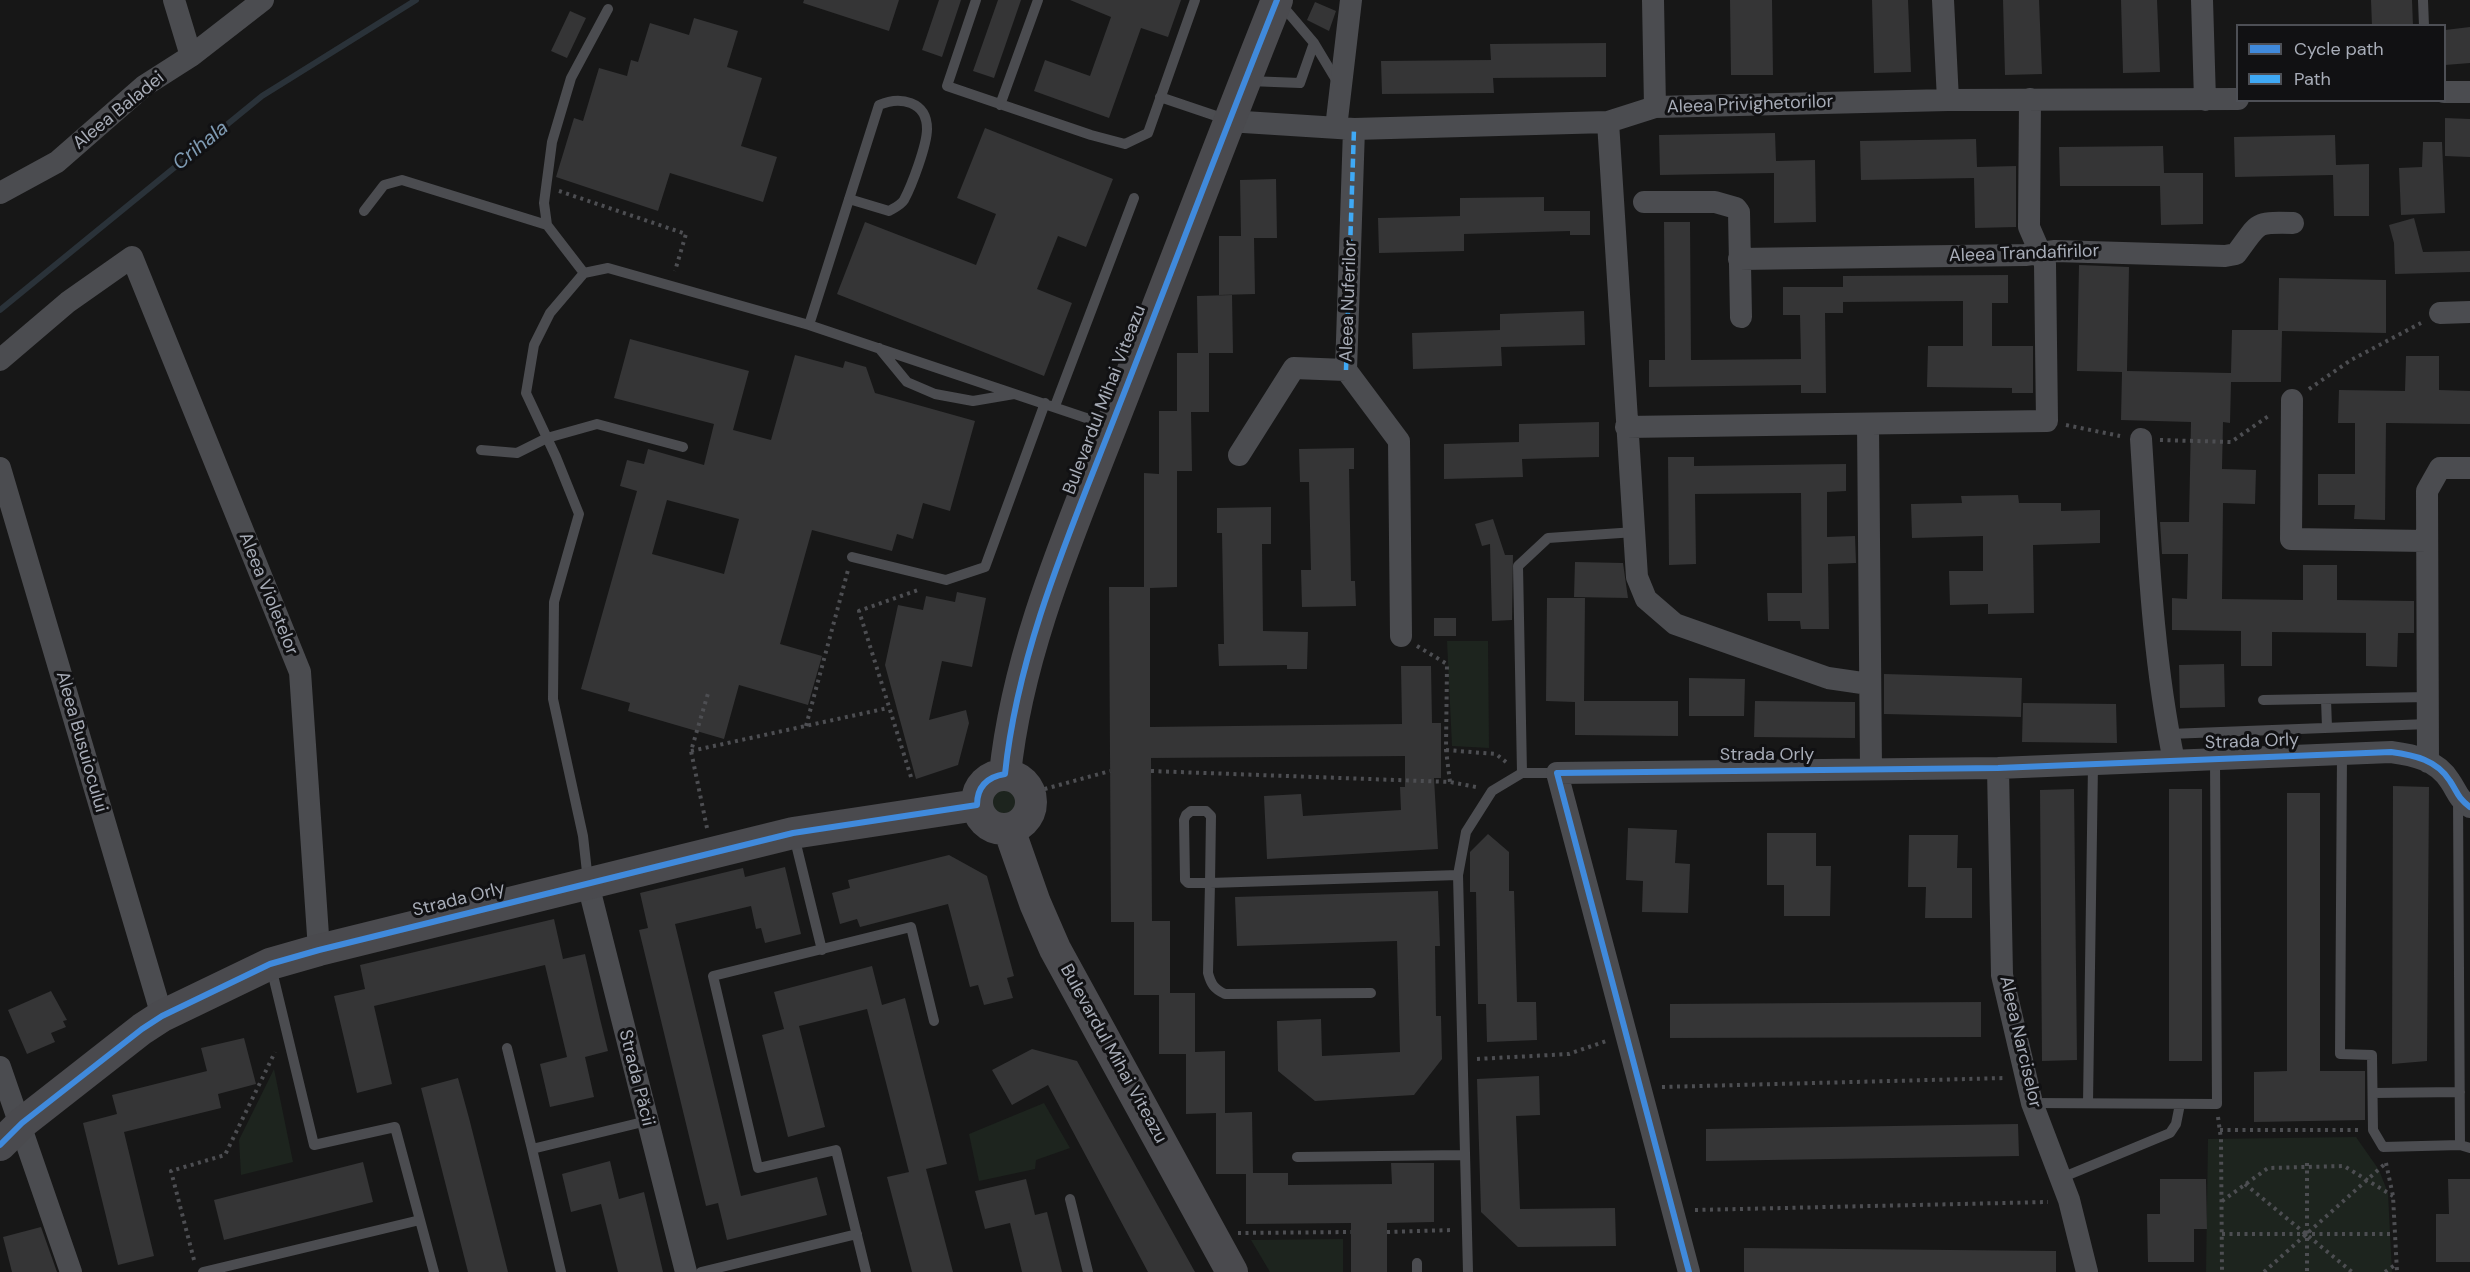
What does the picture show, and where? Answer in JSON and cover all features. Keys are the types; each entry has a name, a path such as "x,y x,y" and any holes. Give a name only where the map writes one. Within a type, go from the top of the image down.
{"main road":[{"name":"Bulevardul Mihai Viteazu","path":"1005,774 1008,738 1032,647 1111,427 1228,120 1277,0"},
{"path":"1005,774 1016,777 1024,783 1030,793 1031,802 1025,819 1009,829 988,824 977,805 977,797 984,783 997,775 1005,774"},
{"name":"Strada Orly","path":"0,1145 22,1123 142,1029 162,1016 270,964 793,832 977,805"},
{"name":"Bulevardul Mihai Viteazu","path":"1009,829 1035,903 1055,949 1232,1272"}],"street":[{"path":"174,0 191,56"},
{"name":"Aleea Baladei","path":"0,193 57,162 144,86 191,56 263,0"},
{"name":"Aleea Nuferilor","path":"1351,0 1341,88 1345,129 1346,370 1399,441 1401,636"},
{"path":"1653,0 1655,107"},
{"path":"1943,0 1948,100"},
{"path":"2202,0 2205,100"},
{"path":"2446,92 2470,92"},
{"path":"1626,428 2047,421 2045,264 2038,254 2029,227 2030,99"},
{"name":"Aleea Privighetorilor","path":"1228,120 1345,129 1608,122 1655,107 1948,100 2236,99"},
{"path":"1608,122 1637,577 1646,598 1675,624 1828,678 1869,684"},
{"path":"1644,202 1729,204 1738,212 1741,317"},
{"name":"Aleea Trandafirilor","path":"1740,259 2038,254 2055,251 2225,256 2236,254 2256,226 2266,222 2293,223"},
{"name":"Aleea Violetelor","path":"0,360 69,302 132,257 300,672 319,950"},
{"path":"2440,313 2470,312"},
{"path":"1239,455 1294,369 1346,370"},
{"path":"2292,400 2291,539 2427,541"},
{"path":"1868,424 1871,769"},
{"path":"2141,439 2150,567 2168,734 2174,761"},
{"name":"Aleea Busuiocului","path":"0,468 162,1016"},
{"path":"2428,762 2427,491 2440,468 2470,468"},
{"name":"Strada Orly","path":"1557,772 1998,768 2391,752 2417,756 2439,768 2451,781 2464,802"},
{"name":"Aleea Narciselor","path":"1998,768 2002,975 2032,1103 2069,1200 2088,1272"},
{"path":"1557,772 1689,1272"},
{"name":"Strada Păcii","path":"588,884 686,1272"},
{"path":"0,1067 22,1123 71,1272"}],"lane":[{"path":"976,0 947,86 1125,144 1148,133 1195,0"},
{"path":"1000,105 1038,0"},
{"path":"1277,0 1314,43 1341,88"},
{"path":"2423,0 2424,24"},
{"path":"584,273 547,225 544,203 552,142 571,78 608,9"},
{"path":"1245,80 1300,83 1314,43"},
{"path":"1160,97 1228,120"},
{"path":"809,325 849,199 879,105 892,99 911,102 923,112 927,128 920,157 903,202 889,211 849,199"},
{"path":"364,211 384,185 402,180 547,225"},
{"path":"852,557 946,580 984,567 1134,198"},
{"path":"588,884 583,836 553,699 554,602 579,514 526,393 534,345 550,313 584,273 608,268 809,325 1111,427"},
{"path":"878,348 907,382 935,394 973,401 1015,394"},
{"path":"481,450 517,453 547,438 597,424 683,447"},
{"path":"1522,773 1518,566 1548,538 1635,532"},
{"path":"2263,700 2428,697"},
{"path":"2326,699 2327,728"},
{"path":"2168,734 2428,724"},
{"path":"2342,754 2340,1054 2372,1055 2373,1130 2383,1147 2465,1147 2460,1092 2464,802"},
{"path":"2032,1103 2217,1104 2215,759"},
{"path":"2088,1103 2093,764"},
{"path":"1468,1272 1465,1230 1458,875 1466,832 1492,791 1522,773 1557,772"},
{"path":"1371,993 1225,994 1218,991 1212,984 1208,973 1210,883 1211,816 1206,811 1191,811 1186,814 1184,820 1185,880 1188,883 1210,883 1458,875"},
{"path":"793,832 822,950"},
{"path":"866,1272 836,1150 758,1168 713,976 910,927 934,1021"},
{"path":"270,964 314,1145 395,1127 434,1272"},
{"path":"507,1048 561,1272"},
{"path":"2373,1093 2460,1092"},
{"path":"2061,1178 2170,1133 2176,1124 2180,1104"},
{"path":"532,1149 647,1121"},
{"path":"1296,1157 1464,1155"},
{"path":"1070,1199 1088,1272"},
{"path":"203,1272 420,1220"},
{"path":"700,1272 857,1234"}],"path":[{"path":"546,187 686,234 670,286"},
{"path":"2047,421 2141,439 2231,442 2352,360 2440,313"},
{"path":"806,726 852,557"},
{"path":"911,777 859,611 946,580"},
{"path":"1401,636 1447,664 1446,750 1450,782"},
{"path":"709,690 691,751 713,852"},
{"path":"691,751 888,708"},
{"path":"1446,750 1496,754 1522,773"},
{"path":"1030,793 1110,771"},
{"path":"1151,771 1450,782 1492,791"},
{"path":"195,1261 171,1171 225,1155 286,1029"},
{"path":"1462,1060 1569,1054 1627,1034"},
{"path":"1640,1087 2025,1077"},
{"path":"2222,1272 2220,1130 2373,1130"},
{"path":"2383,1147 2393,1196 2397,1272"},
{"path":"2264,1272 2386,1162"},
{"path":"2222,1201 2268,1168 2307,1165 2344,1166 2393,1196"},
{"path":"2307,1165 2307,1272"},
{"path":"2245,1184 2352,1272"},
{"path":"1673,1211 2043,1203 2069,1200"},
{"path":"1387,1232 1465,1230"},
{"path":"1211,1233 1351,1232"},
{"path":"2222,1234 2394,1234"},
{"path":"2385,1272 2396,1265"}],"shaded area":[{"path":"1447,641 1488,641 1489,748 1452,746"},
{"path":"1005,786 1016,790 1020,801 1016,812 1005,816 994,812 990,801 994,790"},
{"path":"274,1069 293,1162 241,1175 239,1140"},
{"path":"1044,1103 1070,1148 1036,1160 1035,1169 979,1181 969,1134"},
{"path":"2356,1137 2379,1170 2388,1193 2392,1272 2206,1272 2208,1139"},
{"path":"1343,1239 1343,1272 1270,1272 1251,1240"}],"building":[{"path":"804,0 899,0 889,31 803,3"},
{"path":"939,0 961,0 942,57 922,50"},
{"path":"998,0 1021,0 994,78 973,71"},
{"path":"1070,0 1181,0 1168,37 1141,28 1109,118 1034,91 1045,60 1090,76 1111,17"},
{"path":"1730,0 1772,0 1773,75 1731,75"},
{"path":"1872,0 1908,0 1911,72 1874,73"},
{"path":"2003,0 2039,0 2042,74 2005,75"},
{"path":"2121,0 2157,0 2160,72 2123,73"},
{"path":"2371,0 2412,0 2413,24 2372,24"},
{"path":"1315,2 1336,11 1329,31 1307,20"},
{"path":"570,11 586,18 567,58 551,51"},
{"path":"694,18 738,31 727,67 762,78 741,146 777,157 763,202 670,173 658,211 556,177 574,118 583,121 599,68 627,76 631,60 638,62 650,23 689,35"},
{"path":"2470,27 2470,63 2446,65 2446,30"},
{"path":"1606,43 1606,77 1493,78 1494,93 1382,94 1381,61 1491,60 1490,44"},
{"path":"2445,118 2470,119 2470,157 2445,156"},
{"path":"985,128 1113,179 1086,247 1058,236 1037,289 1072,303 1044,376 837,294 865,222 976,265 996,214 957,198"},
{"path":"1775,133 1776,161 1815,160 1816,222 1774,223 1774,173 1660,175 1659,135"},
{"path":"2335,135 2336,165 2369,164 2369,216 2334,216 2333,175 2235,177 2234,137"},
{"path":"1976,139 1977,167 2016,166 2016,227 1975,228 1974,178 1861,180 1860,141"},
{"path":"2423,142 2442,142 2445,213 2401,215 2399,168 2422,167"},
{"path":"2163,146 2164,173 2203,173 2203,224 2161,225 2160,186 2060,186 2059,147"},
{"path":"1276,179 1277,238 1254,238 1255,294 1219,295 1219,236 1241,236 1240,180"},
{"path":"1544,197 1544,211 1590,211 1590,235 1570,235 1570,231 1464,234 1464,251 1379,253 1378,218 1460,216 1460,198"},
{"path":"2414,218 2423,252 2470,251 2470,272 2395,274 2394,243 2389,225"},
{"path":"1664,222 1690,222 1691,360 1801,359 1800,315 1783,315 1783,287 1843,287 1843,276 2008,275 2008,303 1992,303 1992,346 2033,346 2033,393 2012,393 2012,388 1927,387 1928,346 1963,346 1963,301 1843,302 1843,313 1825,313 1826,393 1801,393 1801,385 1649,387 1649,360 1665,360"},
{"path":"2079,265 2129,267 2127,371 2231,373 2232,330 2278,330 2279,278 2386,280 2386,333 2282,331 2281,382 2231,382 2230,423 2223,422 2222,469 2256,470 2255,504 2223,503 2222,599 2303,600 2303,565 2337,565 2337,600 2414,601 2414,633 2398,633 2397,667 2366,666 2366,633 2272,632 2272,666 2241,666 2241,631 2172,630 2172,598 2187,599 2188,554 2162,554 2160,522 2189,522 2191,422 2121,420 2122,372 2077,371"},
{"path":"1232,295 1233,353 1209,353 1209,412 1191,412 1192,471 1177,471 1177,587 1150,588 1150,727 1402,724 1401,666 1431,666 1432,723 1441,723 1441,778 1434,778 1438,849 1267,859 1264,796 1301,794 1303,816 1401,810 1400,787 1405,787 1405,756 1151,758 1152,921 1170,921 1170,993 1195,993 1195,1052 1225,1051 1225,1113 1252,1112 1253,1173 1288,1173 1288,1185 1392,1184 1391,1163 1434,1163 1434,1222 1387,1223 1387,1272 1351,1272 1351,1223 1246,1224 1246,1174 1216,1174 1216,1113 1186,1114 1186,1054 1159,1054 1159,995 1134,995 1134,922 1111,922 1109,587 1144,587 1144,473 1159,474 1159,411 1177,411 1177,353 1198,353 1197,296"},
{"path":"1584,311 1585,345 1501,347 1502,366 1413,369 1412,333 1500,330 1500,314"},
{"path":"630,339 749,371 733,430 771,440 795,355 843,368 845,361 866,367 875,393 975,421 950,511 923,503 913,539 897,534 892,551 812,530 780,644 822,656 808,705 739,685 724,739 628,711 630,703 581,689 637,491 620,486 627,460 644,464 648,449 704,465 714,424 614,398","holes":["667,500 739,519 724,574 652,554"]},
{"path":"2406,356 2439,356 2439,390 2470,391 2470,424 2386,423 2385,520 2354,519 2355,505 2318,505 2318,474 2355,474 2355,423 2338,423 2339,390 2405,391"},
{"path":"1599,422 1599,457 1522,459 1523,477 1444,479 1444,444 1519,442 1519,424"},
{"path":"1354,448 1354,469 1349,469 1351,581 1355,581 1356,606 1302,607 1301,570 1311,570 1309,482 1300,482 1299,449"},
{"path":"1668,457 1694,457 1694,466 1846,464 1846,491 1827,492 1827,537 1855,536 1856,563 1828,564 1829,629 1801,629 1800,621 1768,621 1767,593 1802,593 1801,493 1695,494 1696,564 1669,565"},
{"path":"2018,495 2019,503 2061,503 2061,511 2100,510 2100,543 2033,545 2034,613 1988,614 1988,604 1950,605 1949,571 1983,571 1983,536 1912,538 1911,504 1962,503 1961,496"},
{"path":"1271,507 1271,544 1262,544 1263,631 1308,632 1307,669 1287,669 1287,665 1219,666 1218,644 1224,644 1222,533 1217,533 1217,508"},
{"path":"1493,519 1505,555 1513,555 1512,620 1492,621 1490,544 1482,546 1475,524"},
{"path":"1575,562 1623,563 1628,598 1574,597"},
{"path":"957,592 986,598 972,667 942,661 929,720 966,710 969,723 958,765 916,779 885,665 898,605 923,610 926,596 955,602"},
{"path":"1547,598 1585,598 1584,701 1678,701 1678,736 1575,735 1575,702 1546,701"},
{"path":"1434,618 1456,618 1456,636 1434,636"},
{"path":"2224,664 2225,707 2180,708 2179,665"},
{"path":"1884,674 2022,678 2021,717 1884,714"},
{"path":"1689,678 1745,679 1744,716 1689,716"},
{"path":"1755,701 1855,702 1855,738 1754,737"},
{"path":"2023,703 2116,704 2117,743 2022,742"},
{"path":"2393,786 2429,787 2427,1061 2392,1064"},
{"path":"2074,789 2077,1060 2042,1061 2040,790"},
{"path":"2169,789 2202,789 2202,1061 2169,1061"},
{"path":"2287,793 2320,793 2320,1071 2365,1071 2365,1120 2254,1122 2254,1072 2287,1071"},
{"path":"1628,828 1677,830 1675,863 1690,864 1688,913 1642,912 1643,881 1626,880"},
{"path":"1767,833 1816,833 1816,866 1831,866 1830,916 1784,916 1784,885 1767,885"},
{"path":"1488,834 1509,852 1509,891 1514,891 1517,1002 1536,1002 1537,1040 1487,1042 1486,1004 1478,1004 1476,892 1470,892 1470,852"},
{"path":"1909,835 1958,835 1957,868 1972,868 1972,918 1925,918 1926,887 1908,887"},
{"path":"949,855 987,876 1014,976 1007,978 1013,998 984,1005 978,985 970,987 948,904 860,927 857,919 840,924 832,893 850,888 848,880"},
{"path":"785,867 801,934 765,943 761,928 756,929 751,906 675,924 741,1196 817,1177 827,1215 727,1240 718,1203 706,1206 639,930 648,928 640,893 743,868 745,877"},
{"path":"1438,891 1440,946 1435,946 1436,1016 1441,1016 1442,1059 1414,1095 1315,1101 1278,1071 1277,1021 1321,1019 1322,1056 1400,1052 1397,941 1237,946 1235,897"},
{"path":"554,919 563,959 585,954 608,1051 585,1057 594,1097 550,1107 540,1064 567,1057 545,965 374,1006 392,1084 357,1093 334,996 365,989 360,965"},
{"path":"872,966 882,1005 905,998 947,1164 926,1169 953,1272 912,1272 887,1177 909,1172 867,1009 799,1026 825,1127 788,1137 762,1035 784,1029 774,992"},
{"path":"51,991 67,1020 63,1021 66,1027 51,1033 55,1042 27,1054 8,1010"},
{"path":"1981,1002 1981,1037 1670,1038 1670,1004"},
{"path":"244,1038 256,1084 218,1094 221,1108 124,1132 154,1256 118,1265 83,1123 117,1114 112,1095 207,1071 201,1048"},
{"path":"1032,1049 1077,1061 1195,1272 1148,1272 1048,1085 1012,1105 992,1070"},
{"path":"1539,1076 1540,1115 1516,1116 1520,1209 1615,1208 1616,1246 1518,1247 1481,1212 1477,1079"},
{"path":"458,1078 508,1272 468,1272 421,1088"},
{"path":"2018,1124 2019,1156 1706,1161 1706,1129"},
{"path":"610,1161 619,1199 644,1192 663,1272 618,1272 601,1204 571,1212 562,1174"},
{"path":"363,1162 373,1202 224,1240 214,1200"},
{"path":"1026,1179 1035,1215 1047,1212 1062,1272 1022,1272 1010,1223 985,1229 975,1191"},
{"path":"2160,1179 2206,1179 2207,1229 2194,1229 2194,1262 2148,1262 2147,1214 2160,1214"},
{"path":"2448,1179 2470,1179 2470,1262 2436,1262 2436,1214 2449,1214"},
{"path":"41,1227 57,1272 12,1272 3,1237"},
{"path":"1744,1248 2056,1251 2056,1272 1744,1272"}],"waterway":[{"name":"Crihala","path":"0,310 262,96 416,0"}],"marked path":[{"path":"1346,370 1354,129"}],"cycle path":[{"path":"0,1145 22,1123 142,1029 162,1016 270,964 793,833 977,805 977,799 984,784 988,780 1005,774 1022,680 1066,541 1277,0"},
{"path":"1689,1272 1557,773 1998,768 2391,752 2432,763 2445,774 2460,798 2470,807"}]}
